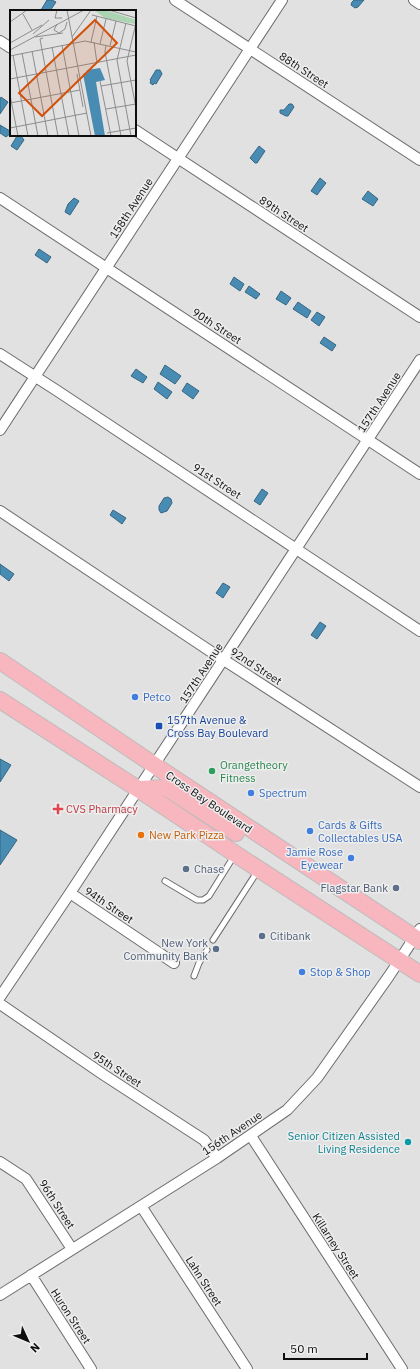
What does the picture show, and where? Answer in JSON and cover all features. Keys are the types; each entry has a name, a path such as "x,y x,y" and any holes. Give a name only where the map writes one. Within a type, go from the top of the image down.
{"main road":[{"name":"Cross Bay Boulevard","path":"0,661 298,861 418,936"},
{"path":"0,700 420,974"},
{"path":"138,789 167,788 281,862 298,861"}],"street":[{"name":"88th Street","path":"175,0 420,160"},
{"name":"158th Avenue","path":"0,430 282,0"},
{"path":"414,0 420,4"},
{"path":"0,41 10,47"},
{"name":"89th Street","path":"136,131 420,317"},
{"name":"90th Street","path":"0,198 420,474"},
{"name":"91st Street","path":"0,354 420,630"},
{"name":"157th Avenue","path":"0,997 297,549 420,360"},
{"name":"92nd Street","path":"0,511 420,787"},
{"name":"94th Street","path":"70,893 174,963"},
{"name":"156th Avenue","path":"0,1295 217,1158 287,1110 308,1089 333,1057 418,936"},
{"name":"95th Street","path":"0,1004 104,1075 204,1140 217,1158"},
{"name":"Killarney Street","path":"251,1136 402,1369"},
{"name":"96th Street","path":"0,1162 26,1179 72,1249"},
{"name":"Lahn Street","path":"141,1206 247,1369"},
{"name":"Huron Street","path":"31,1275 92,1369"}],"lane":[{"path":"165,881 197,900 203,900 210,896 236,854"},
{"path":"213,940 259,869"},
{"path":"194,976 199,963 207,950"}],"water":[{"path":"47,0 56,2 51,10 41,10"},
{"path":"354,0 364,0 358,7 355,8 351,5"},
{"path":"156,70 160,70 162,74 156,84 154,83 153,85 150,83 150,80"},
{"path":"1,97 8,102 0,114 0,99"},
{"path":"289,104 292,104 294,107 288,116 280,113 280,110 284,110"},
{"path":"0,125 10,131 10,134 6,137 0,133"},
{"path":"17,136 21,136 24,140 17,150 11,146"},
{"path":"259,146 265,151 257,163 255,163 250,158"},
{"path":"320,178 326,183 317,195 311,191"},
{"path":"368,191 378,199 373,206 362,199"},
{"path":"74,198 79,201 70,215 65,212 68,204"},
{"path":"39,249 51,257 47,263 35,255"},
{"path":"234,277 244,284 240,291 230,284"},
{"path":"249,286 260,294 256,299 245,292"},
{"path":"281,291 291,298 286,305 276,299"},
{"path":"298,302 311,311 307,318 293,309"},
{"path":"317,312 325,317 319,326 311,320"},
{"path":"324,337 336,345 332,351 320,343"},
{"path":"165,365 181,376 175,384 160,374"},
{"path":"136,369 147,377 143,383 131,376"},
{"path":"158,382 172,392 167,399 154,389"},
{"path":"187,383 199,391 193,399 182,391"},
{"path":"262,489 268,493 260,505 254,501"},
{"path":"168,497 171,499 172,503 167,511 161,513 159,506 164,498"},
{"path":"113,510 126,518 122,524 110,515"},
{"path":"0,564 14,574 9,581 0,574"},
{"path":"223,583 230,587 223,598 216,593"},
{"path":"320,622 326,626 317,639 311,635"},
{"path":"0,759 11,765 0,782"},
{"path":"0,830 17,840 0,865"}],"place":[{"name":"Petco","path":"135,697"},
{"name":"157th Avenue & Cross Bay Boulevard","path":"159,726"},
{"name":"Orangetheory Fitness","path":"212,771"},
{"name":"Spectrum","path":"251,793"},
{"name":"CVS Pharmacy","path":"58,809"},
{"name":"Cards & Gifts Collectables USA","path":"310,831"},
{"name":"New Park Pizza","path":"141,835"},
{"name":"Jamie Rose Eyewear","path":"351,858"},
{"name":"Chase","path":"186,869"},
{"name":"Flagstar Bank","path":"396,888"},
{"name":"Citibank","path":"262,936"},
{"name":"New York Community Bank","path":"216,949"},
{"name":"Stop & Shop","path":"302,972"},
{"name":"Senior Citizen Assisted Living Residence","path":"408,1142"}]}
